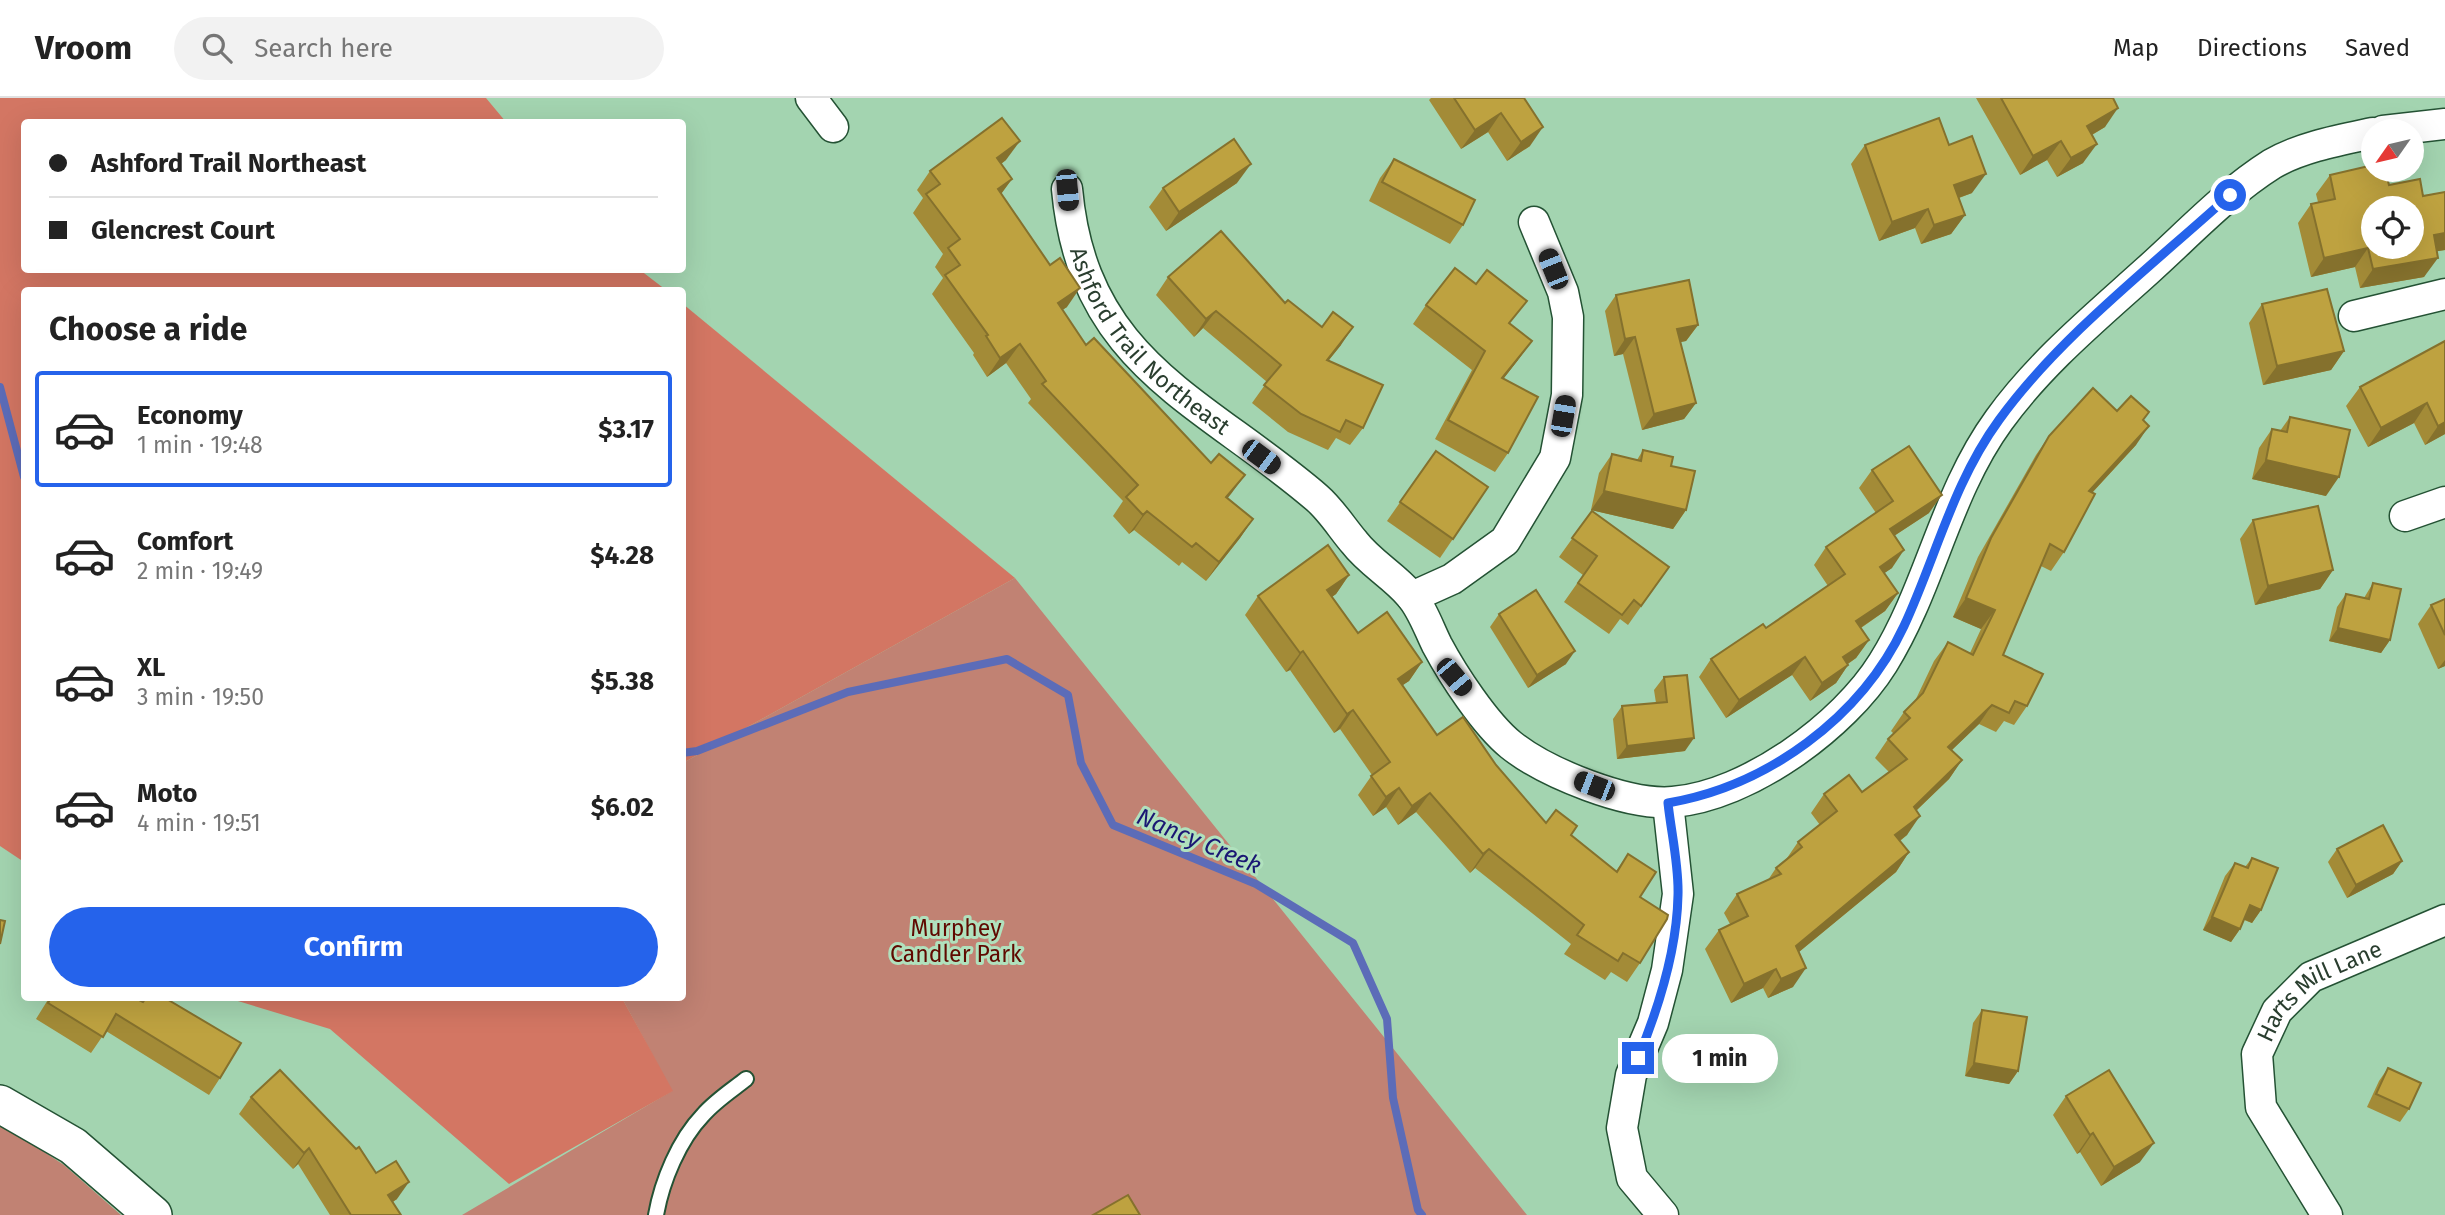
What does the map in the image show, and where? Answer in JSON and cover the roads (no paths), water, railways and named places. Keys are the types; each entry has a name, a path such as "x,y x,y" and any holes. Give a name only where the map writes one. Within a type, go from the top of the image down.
{"street":[{"path":"811,98 834,127"},
{"path":"2424,126 2445,124"},
{"name":"Ashford Trail Northeast","path":"1067,190 1069,214 1082,261 1106,319 1183,399 1320,500 1365,557 1412,597 1454,677 1510,744 1552,769 1615,794 1668,803 1695,798 1737,784 1806,744 1853,702 1881,666 1903,627 1962,477 1999,420 2038,373 2230,195 2277,161 2361,136"},
{"path":"1412,597 1452,579 1505,541 1555,458 1567,395 1568,317 1563,292 1534,222"},
{"path":"2354,316 2445,294"},
{"path":"2405,516 2445,502"},
{"path":"1663,1215 1632,1178 1622,1128 1631,1075 1653,1023 1667,970 1677,907 1678,894 1668,803"},
{"name":"Harts Mill Lane","path":"2327,1215 2261,1107 2257,1054 2277,1011 2311,977 2445,919"},
{"path":"0,1104 73,1146 153,1215"}],"lane":[{"path":"656,1215 659,1196 676,1156 702,1116 746,1079"}],"waterway":[{"name":"Nancy Creek","path":"0,387 21,466"},
{"name":"Nancy Creek","path":"686,752 697,751 848,692 1007,659 1068,695 1081,763 1113,825 1256,884 1353,943 1387,1019 1393,1098 1418,1210 1422,1215"}],"park label":[{"name":"Murphey Candler Park","path":"956,941"}]}
